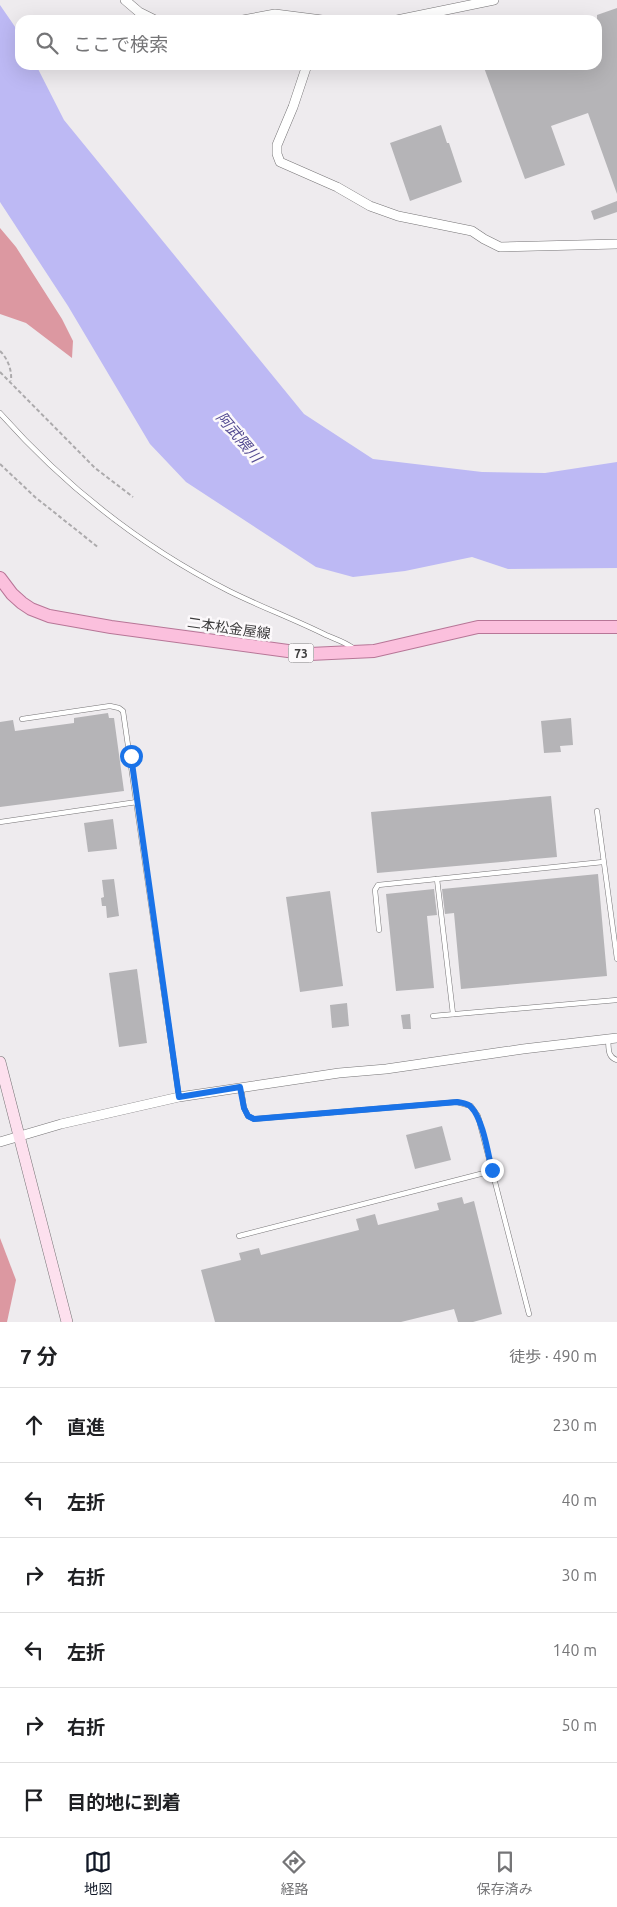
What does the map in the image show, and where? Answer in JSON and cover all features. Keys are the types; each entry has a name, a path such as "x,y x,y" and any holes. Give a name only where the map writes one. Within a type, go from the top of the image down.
{"main road":[{"name":"二本松金屋線","path":"0,578 12,594 22,603 48,616 111,627 310,654 374,651 478,628 617,627"}],"street":[{"path":"125,0 145,15"},
{"path":"420,15 494,0"},
{"path":"269,15 282,15"},
{"path":"305,70 293,107 277,145 277,154 280,162 336,187 370,206 398,216 472,230 500,247 617,244"},
{"path":"0,1142 61,1124 179,1097 240,1087 613,1039"},
{"path":"0,1062 67,1322"}],"lane":[{"path":"0,413 54,470 128,529 230,592 349,645 355,652"},
{"path":"22,719 110,706 123,711 138,802 179,1097"},
{"path":"0,822 138,802"},
{"path":"597,811 617,959"},
{"path":"378,930 375,890 378,885 603,862"},
{"path":"436,879 453,1014"},
{"path":"434,1016 617,1000"},
{"path":"613,1039 609,1054 617,1060"},
{"path":"240,1087 244,1108 248,1116 254,1119 457,1102 471,1106 478,1116 529,1314"},
{"path":"239,1236 492,1170"}],"path":[{"path":"0,350 6,357 11,381"},
{"path":"0,372 96,468 133,497"},
{"path":"0,464 35,497 99,548"}],"shaded area":[{"path":"0,228 16,247 62,319 73,341 72,358 26,323 0,314"},
{"path":"0,1238 16,1280 7,1322 0,1322"}],"water":[{"name":"阿武隈川","path":"0,5 15,27 15,70 39,70 64,120 304,414 373,459 482,472 545,473 617,462 617,568 508,569 472,557 405,571 353,577 316,567 186,482 150,444 68,306 0,202"}],"building":[{"path":"617,8 617,194 588,113 551,126 565,165 525,179 485,70 602,70 602,15 597,15"},
{"path":"441,125 462,182 410,201 390,143"},
{"path":"617,201 617,212 594,220 591,211"},
{"path":"108,713 109,718 114,718 124,791 0,807 0,722 13,720 15,731 74,723 74,718"},
{"path":"571,718 573,745 560,746 561,752 544,753 541,721"},
{"path":"551,796 557,857 377,873 371,812"},
{"path":"113,819 117,849 88,852 84,823"},
{"path":"598,874 607,976 461,989 454,913 445,914 442,889"},
{"path":"114,879 119,916 107,918 106,906 102,906 101,898 104,897 102,880"},
{"path":"434,889 437,915 427,916 434,988 396,991 386,894"},
{"path":"330,891 343,986 300,992 286,897"},
{"path":"137,969 147,1043 119,1047 109,973"},
{"path":"347,1003 349,1026 332,1028 330,1005"},
{"path":"410,1014 411,1029 403,1029 401,1015"},
{"path":"442,1126 451,1160 415,1169 406,1135"},
{"path":"462,1197 464,1204 474,1201 502,1314 473,1322 458,1322 454,1309 401,1322 215,1322 201,1270 241,1260 239,1253 259,1248 261,1255 359,1230 356,1219 375,1214 378,1225 439,1210 437,1203"}],"route":[{"path":"131,756 179,1097 240,1087 244,1108 248,1116 254,1119 430,1104 464,1103 471,1106 478,1116 492,1170"}]}
